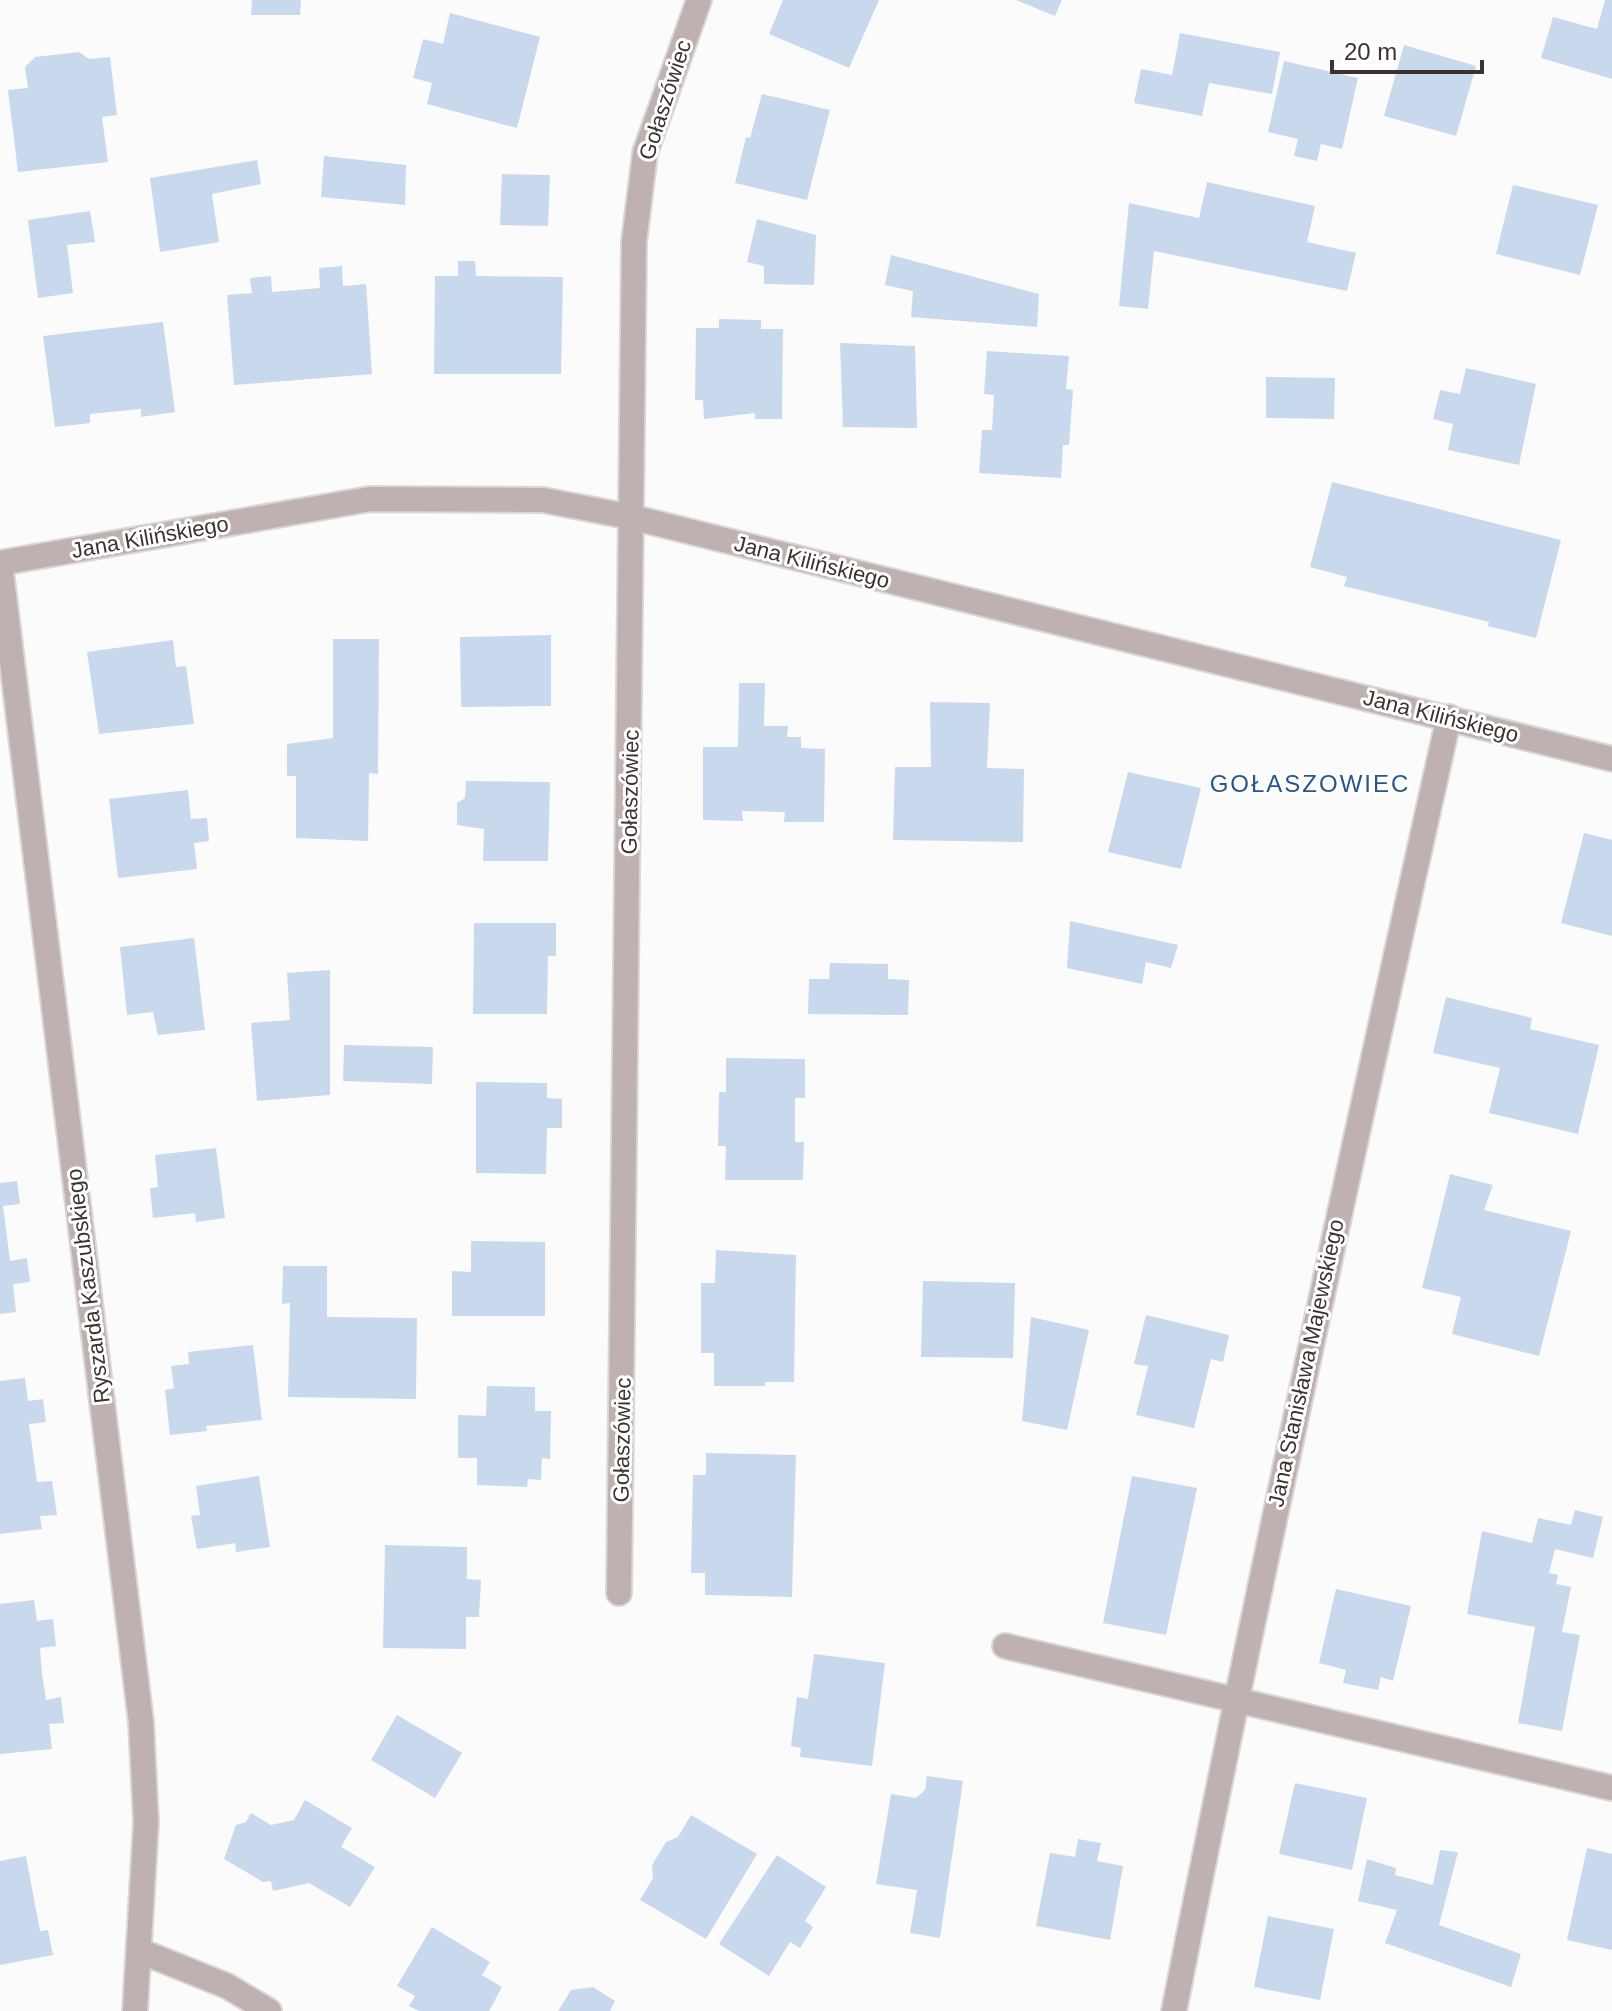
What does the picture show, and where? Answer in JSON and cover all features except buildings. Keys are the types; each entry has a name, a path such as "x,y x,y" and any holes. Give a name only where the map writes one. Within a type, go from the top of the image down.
{"street":[{"name":"Gołaszówiec","path":"619,1593 629,1001 634,242 645,153 699,0"},
{"name":"Jana Kilińskiego","path":"0,563 370,499 543,500 631,517 1612,759"},
{"name":"Ryszarda Kaszubskiego","path":"0,563 141,1722 146,1822 135,2011"},
{"name":"Jana Stanisława Majewskiego","path":"1174,2011 1234,1701 1449,717"},
{"path":"1005,1646 1612,1788"},
{"path":"140,1951 227,1986 269,2011"}],"district":[{"name":"GOŁASZOWIEC","path":"1310,783"}]}
